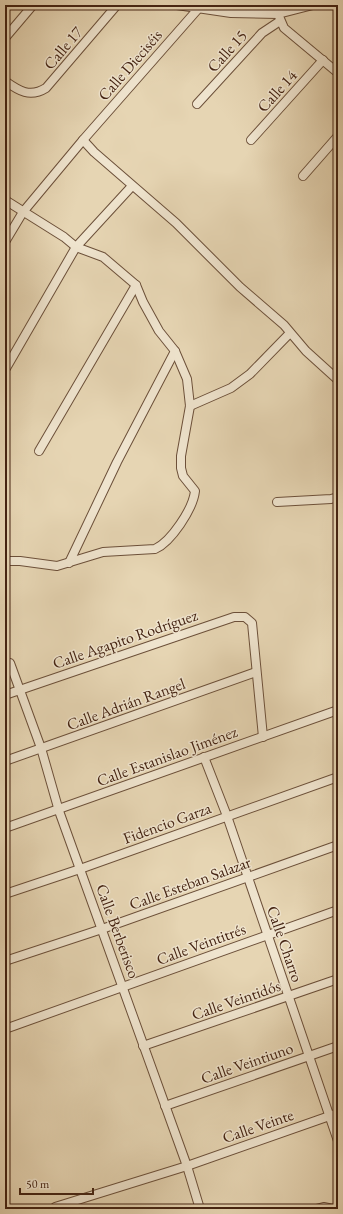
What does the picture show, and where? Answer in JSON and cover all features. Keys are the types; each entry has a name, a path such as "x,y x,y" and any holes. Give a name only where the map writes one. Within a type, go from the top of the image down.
{"street":[{"path":"5,38 33,5"},
{"name":"Calle 17","path":"5,81 22,92 35,93 46,88 117,5"},
{"path":"177,5 198,9 279,18 313,5"},
{"path":"279,5 279,18 290,33 338,73"},
{"name":"Calle Dieciséis","path":"5,242 23,212 83,140 198,9"},
{"name":"Calle 15","path":"197,104 262,32 279,18"},
{"name":"Calle 14","path":"251,140 323,60"},
{"path":"303,176 338,136"},
{"path":"83,140 94,152 132,186 176,223 240,287 290,333 306,351 338,380"},
{"path":"5,370 76,247 132,186"},
{"path":"5,200 64,237 76,247 103,257 136,285 143,302 159,331 175,351 187,379 190,406 181,456 181,468 183,476 194,488 195,496 185,516 169,539 162,546 155,549 103,552 57,566 20,561 5,561"},
{"path":"39,451 136,285"},
{"path":"190,406 231,388 250,374 290,333"},
{"path":"69,563 117,462 175,351"},
{"path":"277,502 331,500 338,497"},
{"name":"Calle Agapito Rodríguez","path":"5,695 234,617 245,617 252,623 256,672"},
{"name":"Calle Berberisco","path":"10,663 21,689 41,748 59,810 124,987 143,1046 187,1166 200,1209"},
{"path":"256,672 263,737"},
{"name":"Calle Adrián Rangel","path":"5,762 256,672"},
{"name":"Calle Estanislao Jiménez","path":"5,828 338,710"},
{"name":"Calle Charro","path":"204,757 227,816 338,1141"},
{"name":"Fidencio Garza","path":"5,894 80,869 338,777"},
{"name":"Calle Esteban Salazar","path":"5,960 102,929 338,845"},
{"name":"Calle Veintitrés","path":"5,1028 338,910"},
{"name":"Calle Veintidós","path":"143,1046 338,979"},
{"name":"Calle Veintiuno","path":"165,1106 338,1046"},
{"name":"Calle Veinte","path":"54,1207 187,1166 338,1113"}],"lane":[{"path":"309,1209 324,1205 338,1208"}]}
